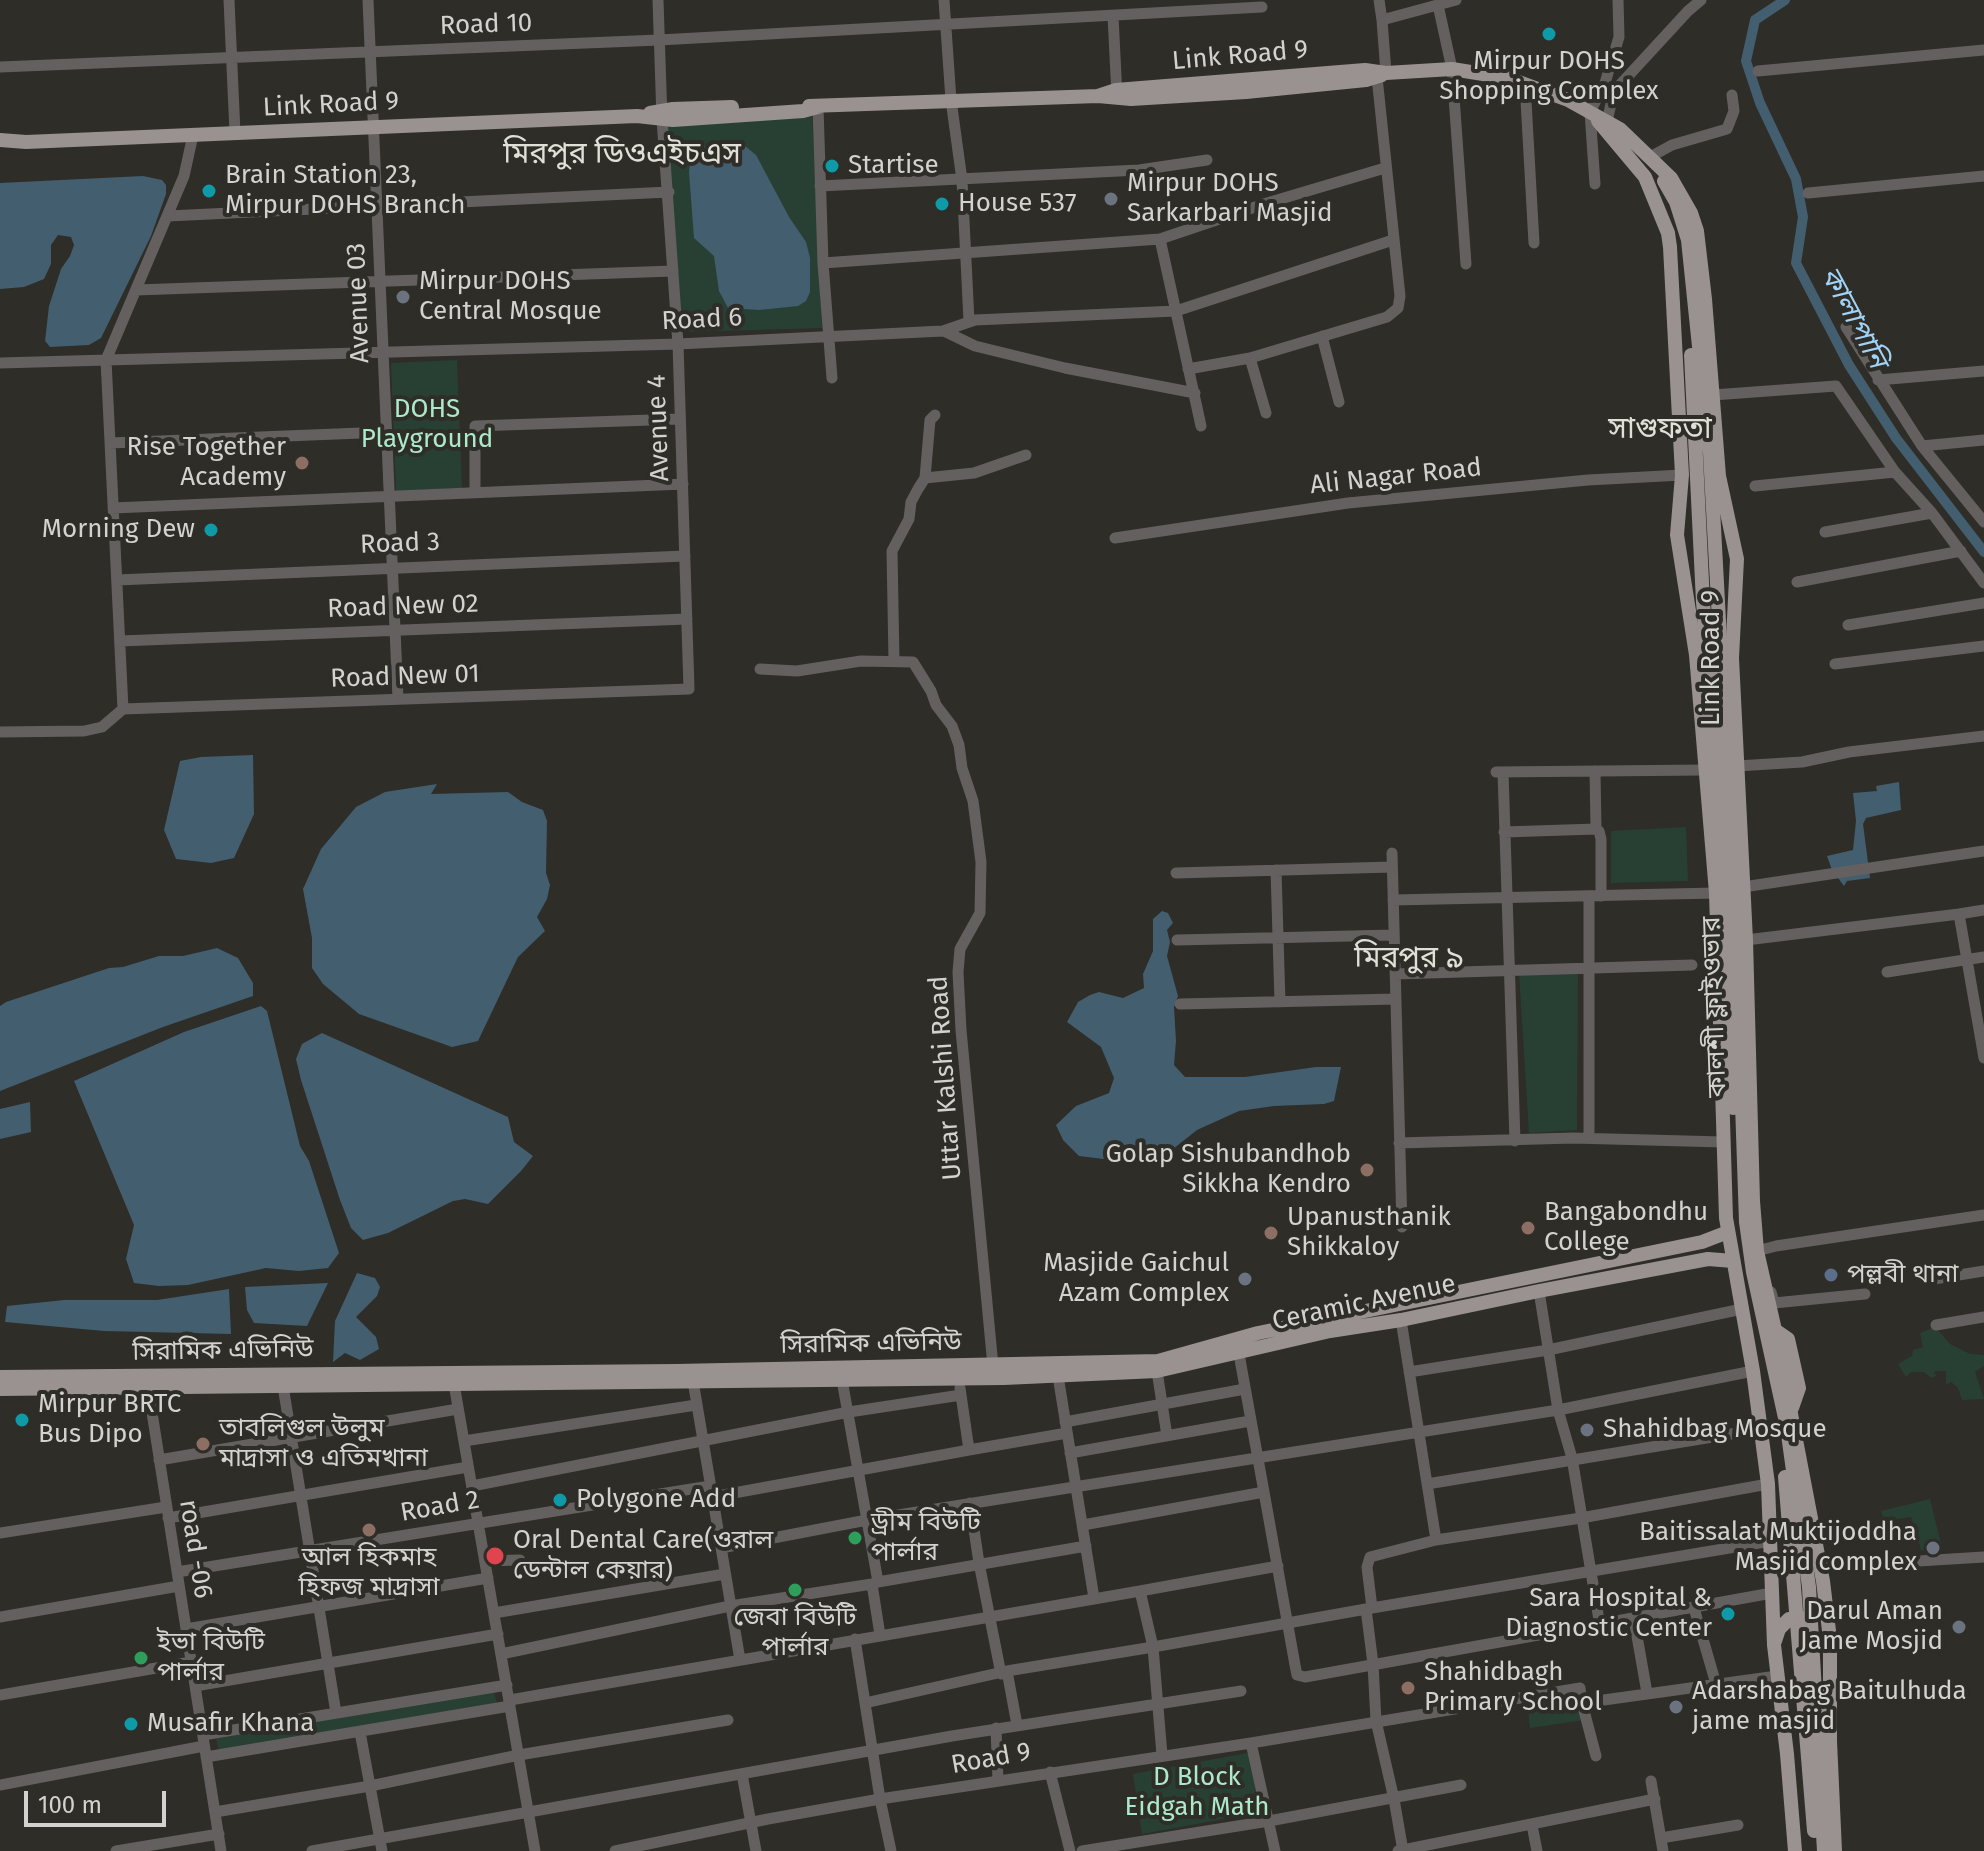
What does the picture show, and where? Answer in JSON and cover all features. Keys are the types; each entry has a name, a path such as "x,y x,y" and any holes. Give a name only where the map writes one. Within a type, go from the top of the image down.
{"main road":[{"name":"Link Road 9","path":"0,140 26,142 788,112 818,107 951,100 1098,96 1365,70 1382,75 1452,69 1525,83 1568,100 1620,129 1671,178 1685,199 1697,231 1719,476 1737,559 1732,658 1757,1245 1822,1574 1830,1639 1830,1741 1835,1851"},
{"name":"Link Road 9","path":"1590,112 1645,177 1668,233 1670,247 1682,475 1677,535 1696,655 1716,893 1728,1232 1753,1371 1768,1484 1774,1645 1795,1851"},
{"name":"Link Road 9","path":"0,149 26,142"},
{"name":"কালশী ফ্লাইওভার","path":"1653,160 1663,185 1676,202 1688,240 1710,453 1737,956 1746,1222 1751,1263 1787,1427 1809,1587 1824,1851"},
{"path":"1645,177 1663,185 1674,210 1684,249 1697,440 1703,602 1717,772 1741,1235 1781,1429 1816,1851"},
{"path":"1678,548 1686,533 1698,527 1714,527 1734,538"},
{"name":"সিরামিক এভিনিউ","path":"0,1377 993,1366 1158,1361 1258,1333 1702,1242 1728,1232"},
{"name":"Ceramic Avenue","path":"1004,1378 1157,1371 1330,1331 1401,1320 1539,1291 1708,1259 1733,1261"},
{"name":"সিরামিক এভিনিউ","path":"0,1389 1004,1378"},
{"path":"1772,1588 1788,1603 1805,1606 1814,1602 1822,1574"},
{"path":"1774,1645 1783,1623 1798,1617 1815,1621 1830,1639"}],"street":[{"path":"229,0 235,133"},
{"name":"Avenue 03","path":"368,0 398,699"},
{"name":"Avenue 4","path":"658,0 662,115 678,344 689,689"},
{"path":"944,0 951,100 962,180 969,321"},
{"path":"1188,369 1250,358 1387,317 1398,308 1400,296 1385,168 1379,0"},
{"path":"1382,20 1453,0"},
{"path":"1595,184 1590,112 1605,83 1619,37 1618,0"},
{"path":"1607,121 1618,87 1701,0"},
{"path":"1438,5 1452,69 1466,264"},
{"name":"Road 10","path":"0,67 659,40 1262,7"},
{"path":"1113,16 1116,94"},
{"path":"1758,71 1984,50"},
{"path":"1525,83 1534,243"},
{"path":"1653,160 1672,145 1727,129 1734,111 1732,95"},
{"path":"818,107 823,263 832,378"},
{"path":"0,732 84,731 102,727 123,709 106,360 184,176 193,135"},
{"path":"820,186 1139,170 1207,160"},
{"path":"823,263 1160,239 1385,168"},
{"path":"1808,193 1984,176"},
{"path":"168,216 669,192"},
{"path":"1160,239 1201,426"},
{"name":"Road 6","path":"0,363 678,344 943,331 969,321 1176,311 1393,240"},
{"path":"136,290 673,271"},
{"path":"1846,327 1922,446 1984,522"},
{"path":"943,331 975,346 1195,393"},
{"path":"1322,336 1339,402"},
{"path":"1250,358 1266,413"},
{"path":"1878,380 1984,371"},
{"path":"1713,395 1836,386 1895,472 1932,513 1984,583"},
{"path":"760,669 797,671 861,661 894,661 892,551 909,519 911,502 925,478 930,420 935,415"},
{"path":"475,492 473,428 680,419"},
{"path":"110,443 386,432"},
{"path":"1922,446 1984,440"},
{"path":"925,478 974,473 1026,455"},
{"path":"1755,486 1895,472"},
{"name":"Ali Nagar Road","path":"1115,538 1348,503 1588,480 1682,475"},
{"path":"113,508 683,484"},
{"path":"1825,532 1932,513"},
{"path":"1797,582 1961,551"},
{"name":"Road 3","path":"117,580 685,556"},
{"path":"1848,625 1984,603"},
{"name":"Road New 02","path":"120,641 687,619"},
{"path":"1835,664 1984,646"},
{"name":"Uttar Kalshi Road","path":"894,661 913,662 936,705 952,726 973,801 981,862 980,913 960,949 958,972 993,1366"},
{"name":"Road New 01","path":"123,709 689,689"},
{"path":"1737,766 1802,762 1849,752 1984,736"},
{"path":"1515,1141 1499,772 1704,770"},
{"path":"1589,1138 1589,967 1601,839 1596,829 1595,771"},
{"path":"1504,832 1596,829"},
{"path":"1743,887 1984,851"},
{"path":"1392,853 1402,1227"},
{"path":"1176,873 1392,867"},
{"path":"1276,870 1280,1002"},
{"path":"1393,900 1716,893"},
{"path":"1746,940 1984,910"},
{"path":"1959,914 1984,1058"},
{"path":"1177,940 1394,935"},
{"path":"1887,972 1984,957"},
{"path":"1395,974 1692,965"},
{"path":"1180,1004 1396,999"},
{"path":"1399,1143 1589,1138 1723,1142"},
{"path":"1757,1245 1776,1246 1984,1215"},
{"path":"1776,1246 1768,1255 1766,1266 1774,1303 1865,1294"},
{"path":"1928,1280 1984,1271"},
{"path":"1539,1291 1558,1410 1572,1458 1600,1626"},
{"path":"1409,1372 1548,1350 1742,1309"},
{"path":"1936,1325 1984,1317"},
{"path":"1401,1320 1436,1540"},
{"path":"1239,1354 1297,1675 1326,1675 1373,1664 1600,1626 1694,1608 1772,1588"},
{"path":"1157,1371 1167,1436"},
{"path":"721,1548 970,1503 1077,1489 1558,1410 1753,1371"},
{"path":"1058,1376 1094,1598"},
{"path":"959,1379 969,1450"},
{"path":"842,1380 867,1520 880,1635"},
{"path":"693,1381 740,1660"},
{"path":"454,1384 535,1851"},
{"path":"283,1386 336,1713"},
{"name":"road -06","path":"148,1387 221,1851"},
{"name":"Road 2","path":"177,1572 478,1523 711,1491 969,1450 1245,1389"},
{"path":"472,1486 849,1412 961,1395"},
{"path":"464,1441 696,1405"},
{"path":"159,1460 458,1409"},
{"path":"1070,1453 1250,1421"},
{"path":"1427,1484 1761,1429"},
{"path":"0,1533 300,1496 468,1467"},
{"path":"1655,1799 1401,1851 1394,1799 1376,1721 1367,1567 1370,1557 1436,1540 1581,1518 1768,1484"},
{"path":"1083,1525 1264,1492"},
{"path":"970,1503 990,1616 1017,1725"},
{"path":"865,1703 1004,1672 1771,1541"},
{"path":"501,1654 730,1606 1086,1546"},
{"path":"1822,1574 1984,1557"},
{"path":"485,1561 520,1560"},
{"path":"204,1746 360,1732 855,1639 1278,1566"},
{"path":"494,1613 725,1574"},
{"path":"186,1629 488,1578"},
{"path":"0,1617 179,1586"},
{"path":"1140,1591 1153,1647 1162,1755"},
{"path":"1694,1608 1716,1684"},
{"path":"1634,1619 1647,1693"},
{"path":"195,1686 498,1634"},
{"path":"855,1639 891,1851"},
{"path":"0,1695 191,1662"},
{"path":"1596,1756 1582,1703 1777,1676"},
{"path":"0,1785 204,1746 336,1713 507,1685"},
{"name":"Road 9","path":"615,1851 880,1799 1251,1743 1580,1688 1582,1703"},
{"path":"312,1851 380,1845 527,1812 872,1750 1241,1691"},
{"path":"215,1812 370,1786 519,1755 728,1720"},
{"path":"996,1728 998,1781"},
{"path":"360,1732 380,1845"},
{"path":"1251,1743 1275,1851"},
{"path":"1050,1772 1070,1851"},
{"path":"742,1774 756,1851"},
{"path":"1651,1781 1663,1851"},
{"path":"1082,1851 1269,1821 1461,1785"},
{"path":"1532,1825 1537,1851"},
{"path":"1661,1838 1738,1825"},
{"path":"116,1851 219,1834"}],"green space":[{"path":"812,112 822,328 682,332 666,123"},
{"name":"DOHS Playground","path":"457,360 462,488 396,491 391,363"},
{"path":"1686,827 1688,881 1611,883 1611,831"},
{"path":"1519,972 1578,974 1577,1130 1529,1133"},
{"path":"1935,1327 1950,1344 1970,1354 1984,1355 1984,1366 1975,1372 1984,1399 1962,1400 1958,1388 1951,1382 1946,1385 1946,1371 1935,1371 1937,1375 1931,1378 1924,1372 1911,1372 1906,1377 1898,1364 1912,1356 1913,1350 1923,1347 1920,1333"},
{"path":"1930,1499 1942,1548 1936,1553 1921,1550 1911,1517 1891,1520 1891,1517 1883,1517 1881,1511"},
{"path":"493,1688 497,1704 219,1751 216,1739"},
{"path":"1580,1693 1584,1720 1530,1728 1527,1702"},
{"name":"D Block Eidgah Math","path":"1253,1752 1262,1812 1142,1834 1133,1774"}],"water":[{"path":"701,146 745,146 756,155 806,242 810,258 810,292 806,301 798,306 759,310 728,308 719,291 714,256 694,238 689,172 691,156"},
{"path":"143,176 162,180 166,185 166,194 151,236 101,338 89,345 50,347 45,341 49,306 61,269 74,245 71,237 58,235 51,245 51,264 44,279 24,287 0,289 0,183"},
{"path":"253,755 254,814 234,858 211,863 176,859 164,830 180,761"},
{"path":"1899,782 1901,810 1866,818 1863,824 1870,878 1847,881 1844,886 1832,870 1827,856 1853,850 1856,821 1853,793 1877,791 1876,786"},
{"path":"437,784 431,794 508,792 522,802 543,810 547,821 546,873 550,885 547,899 537,917 545,931 518,957 478,1041 452,1047 359,1014 323,984 312,968 312,938 303,889 321,849 356,807 385,792"},
{"path":"1162,911 1168,913 1173,923 1167,930 1170,942 1167,956 1178,996 1174,1007 1174,1065 1185,1077 1245,1077 1316,1067 1341,1067 1334,1101 1239,1111 1197,1130 1153,1165 1079,1156 1063,1140 1056,1125 1076,1106 1109,1093 1114,1078 1101,1047 1067,1022 1078,1002 1090,995 1099,992 1123,998 1144,988 1143,974 1153,951 1153,919"},
{"path":"217,948 238,958 253,983 253,996 163,1027 0,1091 0,1006 6,1002 109,968 159,956 183,956"},
{"path":"261,1006 267,1011 300,1146 309,1161 339,1253 328,1268 299,1271 266,1268 188,1285 134,1283 126,1259 134,1225 74,1081 184,1032"},
{"path":"322,1033 508,1117 514,1142 533,1156 488,1204 465,1199 453,1201 388,1233 363,1240 351,1228 340,1200 296,1059 302,1044"},
{"path":"30,1102 31,1132 0,1139 0,1109"},
{"path":"357,1273 375,1278 380,1287 377,1296 356,1317 376,1337 379,1349 360,1360 345,1353 333,1362 335,1321"},
{"path":"328,1283 307,1326 254,1323 247,1310 245,1287"},
{"path":"229,1289 231,1334 104,1331 5,1322 7,1306 64,1300 157,1300"}],"waterway":[{"name":"কালাপানি","path":"1785,0 1755,20 1746,61 1760,103 1796,179 1803,217 1796,263 1849,365 1896,438 1984,552"}],"place":[{"name":"Mirpur DOHS Shopping Complex","path":"1549,34"},
{"name":"Startise","path":"832,166"},
{"name":"Brain Station 23, Mirpur DOHS Branch","path":"209,191"},
{"name":"Mirpur DOHS Sarkarbari Masjid","path":"1111,199"},
{"name":"House 537","path":"942,204"},
{"name":"Mirpur DOHS Central Mosque","path":"403,297"},
{"name":"Rise Together Academy","path":"302,463"},
{"name":"Morning Dew","path":"211,530"},
{"name":"Golap Sishubandhob Sikkha Kendro","path":"1367,1170"},
{"name":"Bangabondhu College","path":"1528,1228"},
{"name":"Upanusthanik Shikkaloy","path":"1271,1233"},
{"name":"পল্লবী থানা","path":"1831,1275"},
{"name":"Masjide Gaichul Azam Complex","path":"1245,1279"},
{"name":"Mirpur BRTC Bus Dipo","path":"22,1420"},
{"name":"Shahidbag Mosque","path":"1587,1430"},
{"name":"তাবলিগুল উলুম মাদ্রাসা ও এতিমখানা","path":"203,1444"},
{"name":"Polygone Add","path":"560,1500"},
{"name":"আল হিকমাহ হিফজ মাদ্রাসা","path":"369,1530"},
{"name":"ড্রীম বিউটি পার্লার","path":"855,1538"},
{"name":"Baitissalat Muktijoddha Masjid complex","path":"1933,1548"},
{"name":"Oral Dental Care(ওরাল ডেন্টাল কেয়ার)","path":"495,1556"},
{"name":"জেবা বিউটি পার্লার","path":"795,1590"},
{"name":"Sara Hospital & Diagnostic Center","path":"1728,1614"},
{"name":"Darul Aman Jame Mosjid","path":"1959,1627"},
{"name":"ইভা বিউটি পার্লার","path":"141,1658"},
{"name":"Shahidbagh Primary School","path":"1408,1688"},
{"name":"Adarshabag Baitulhuda jame masjid","path":"1676,1707"},
{"name":"Musafir Khana","path":"131,1724"}],"district":[{"name":"মিরপুর ডিওএইচএস","path":"622,155"},
{"name":"সাগুফতা","path":"1660,430"},
{"name":"মিরপুর ৯","path":"1409,959"}]}
